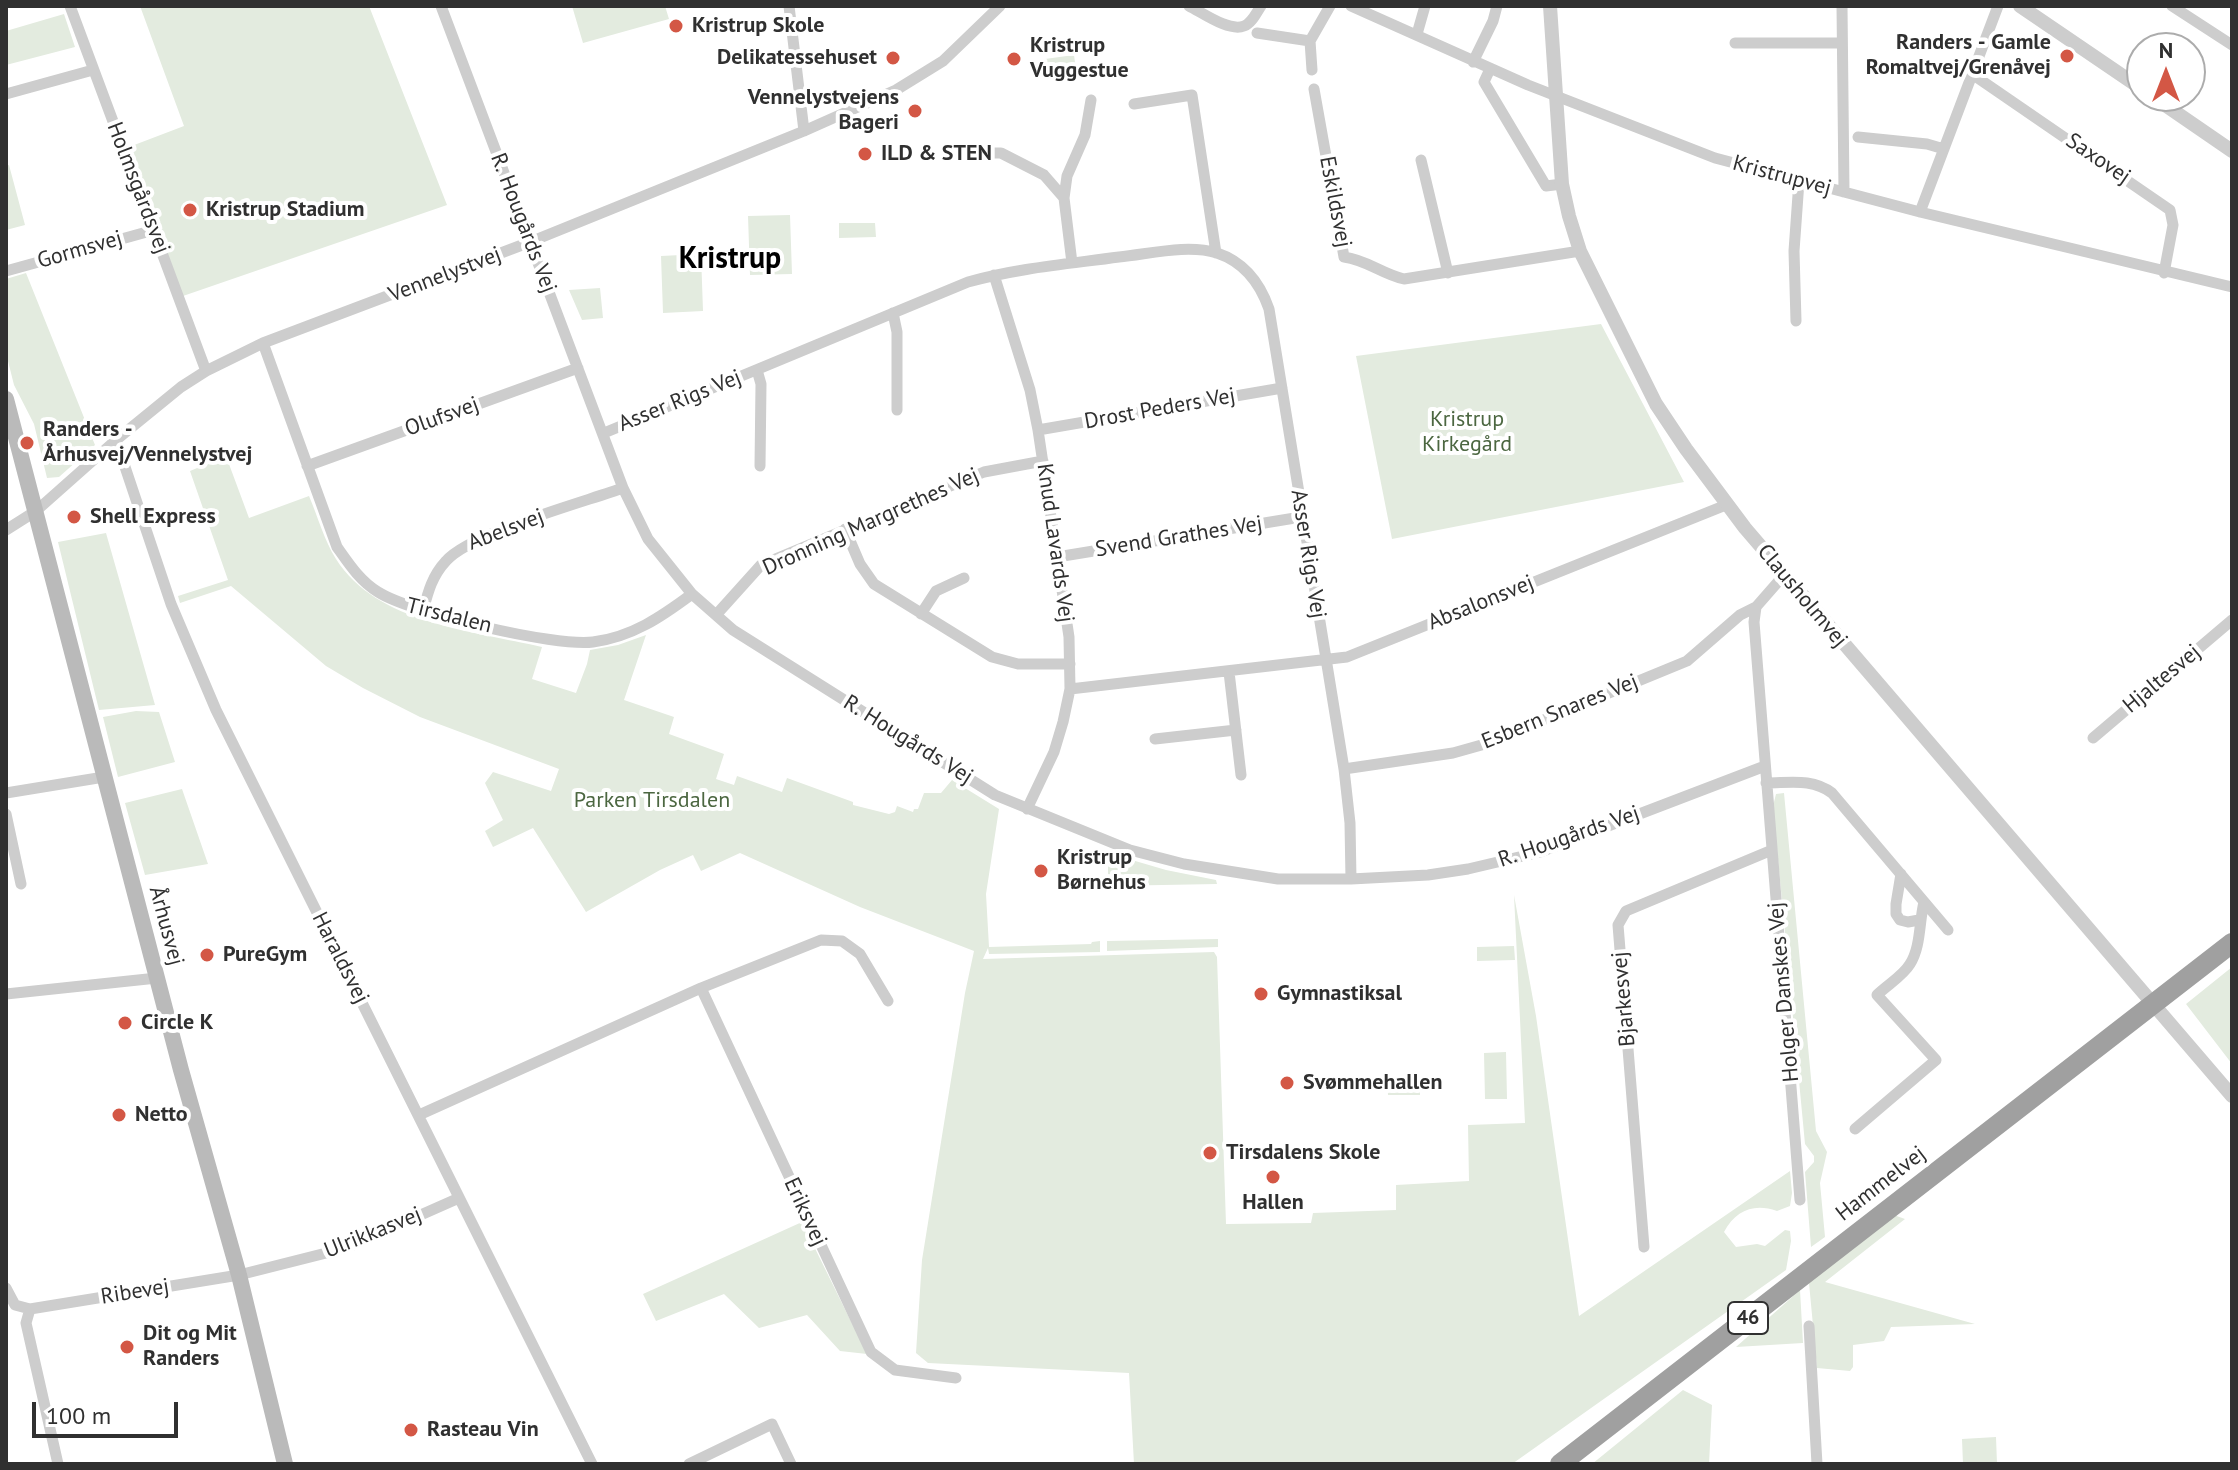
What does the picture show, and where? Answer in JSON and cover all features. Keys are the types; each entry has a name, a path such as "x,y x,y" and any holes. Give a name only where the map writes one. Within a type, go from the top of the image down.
{"highway":[{"name":"Hammelvej","path":"1560,1464 2232,943"}],"main road":[{"name":"Århusvej","path":"6,399 11,437 36,511 157,978 239,1275 285,1464"}],"street":[{"name":"Holmsgårdsvej","path":"70,6 206,371"},
{"name":"R. Hougårds Vej","path":"441,6 623,488 648,539 692,594 733,630 995,795 1130,850 1184,864 1278,879 1351,879 1428,875 1540,852 1765,766"},
{"path":"789,6 804,131"},
{"name":"Vennelystvej","path":"6,530 36,511 116,440 181,387 206,371 263,343 530,242 804,131 896,90 935,66 1000,6"},
{"path":"1189,6 1237,27 1252,20 1261,6"},
{"path":"1312,70 1310,41 1330,6"},
{"name":"Kristrupvej","path":"1351,6 1473,62 1715,158 2164,273 2232,287"},
{"path":"1417,34 1425,6"},
{"path":"1473,62 1497,6"},
{"name":"Clausholmvej","path":"1550,6 1562,184 1569,216 1580,251 1656,404 1726,505 1784,575 2232,1096"},
{"path":"1842,6 1844,192"},
{"path":"1920,212 1998,6"},
{"path":"2020,6 2126,78"},
{"path":"2172,6 2232,45"},
{"path":"1257,33 1310,41"},
{"path":"1735,43 1841,43"},
{"path":"1490,69 1484,82 1546,186 1562,184"},
{"path":"6,94 93,70"},
{"name":"Saxovej","path":"1972,74 2170,210 2173,225 2164,273"},
{"name":"Eskildsvej","path":"1314,89 1344,257 1361,259 1387,275 1404,279 1580,251"},
{"path":"1134,104 1192,95 1216,253"},
{"path":"1072,263 1064,198 1067,176 1085,135 1091,100"},
{"path":"2175,112 2232,151"},
{"path":"1858,137 1927,144 1944,149"},
{"path":"958,153 1001,153 1044,175 1064,198"},
{"path":"1421,160 1448,273"},
{"path":"1796,321 1794,251 1799,181"},
{"name":"Gormsvej","path":"6,271 154,230"},
{"name":"Asser Rigs Vej","path":"604,433 968,282 994,275 1177,250 1216,253 1245,268 1263,293 1269,309 1344,769 1350,823 1351,879"},
{"name":"Knud Lavards Vej","path":"994,275 1030,390 1069,637 1070,689 1054,752 1027,809"},
{"path":"893,313 897,332 897,410"},
{"name":"Tirsdalen","path":"263,343 337,547 354,572 375,591 397,603 423,611 562,643 593,642 627,634 655,621 692,594"},
{"name":"Olufsvej","path":"307,466 578,368"},
{"name":"Asser Rigs Vej","path":"757,370 761,384 760,466"},
{"name":"Drost Peders Vej","path":"1038,430 1282,388"},
{"name":"Haraldsvej","path":"116,440 171,604 216,710 592,1464"},
{"name":"Dronning Margrethes Vej","path":"716,615 761,565 984,472 1043,461"},
{"name":"Abelsvej","path":"423,611 437,572 460,548 623,488"},
{"name":"Absalonsvej","path":"1070,689 1326,662 1347,657 1726,505"},
{"name":"Svend Grathes Vej","path":"1057,557 1301,517"},
{"path":"845,529 860,564 874,584 992,657 1018,664 1070,664"},
{"path":"1756,607 1784,575"},
{"path":"921,614 936,591 964,578"},
{"name":"Holger Danskes Vej","path":"1756,607 1754,622 1800,1200"},
{"name":"Esbern Snares Vej","path":"1344,769 1453,753 1485,744 1687,661 1740,615 1756,607"},
{"name":"Hjaltesvej","path":"2093,738 2232,620"},
{"path":"1229,672 1241,775"},
{"path":"1155,739 1236,730"},
{"path":"6,793 104,777"},
{"path":"1766,783 1821,784 1948,930"},
{"path":"6,814 21,884"},
{"name":"Bjarkesvej","path":"1644,1247 1618,925 1626,911 1772,850"},
{"path":"1901,874 1896,914 1900,920 1919,920"},
{"path":"1855,1129 1936,1060 1877,995 1910,965 1916,950 1924,902"},
{"path":"419,1115 701,988 821,940 842,941 860,954 888,1001"},
{"path":"6,994 157,978"},
{"name":"Eriksvej","path":"701,988 871,1352 895,1370 956,1378"},
{"name":"Ulrikkasvej","path":"239,1275 346,1248 459,1198"},
{"name":"Ribevej","path":"30,1309 239,1275"},
{"path":"6,1288 15,1305 30,1309 26,1323 58,1464"},
{"path":"1809,1326 1817,1464"},
{"path":"689,1464 772,1424 791,1464"}],"green space":[{"path":"140,6 369,6 447,205 183,296 129,147 184,126"},
{"path":"572,6 665,6 669,19 583,43"},
{"path":"64,14 75,47 6,65 6,31"},
{"path":"1074,55 1076,70 1047,74 1045,59"},
{"path":"9,165 25,225 6,230 6,166"},
{"path":"790,215 792,274 750,275 748,216"},
{"path":"839,223 875,223 876,237 839,238"},
{"path":"701,254 703,311 663,313 661,256"},
{"path":"26,273 95,445 59,477 47,478 34,424 14,385 6,353 6,279"},
{"path":"600,288 603,318 582,320 569,290"},
{"name":"Kristrup Kirkegård","path":"1601,324 1684,482 1392,539 1356,356"},
{"name":"Parken Tirsdalen","path":"226,456 249,518 309,496 332,552 354,581 376,598 429,621 542,647 532,679 576,693 590,650 618,645 646,635 624,700 674,717 669,734 724,754 716,779 734,785 737,776 782,792 787,778 853,802 853,805 889,814 895,812 897,806 913,812 918,809 924,793 941,793 952,780 999,809 986,894 989,947 1091,944 1100,941 1100,952 989,954 988,948 983,959 1214,952 1217,957 1226,1224 1311,1223 1313,1213 1396,1210 1396,1185 1469,1181 1468,1125 1525,1123 1514,895 1536,1016 1579,1316 1790,1171 1790,1206 1777,1211 1761,1208 1746,1210 1734,1218 1724,1232 1736,1247 1765,1246 1785,1230 1790,1231 1786,1270 1512,1464 1134,1464 1129,1373 928,1363 916,1353 922,1260 974,951 860,907 740,853 701,871 693,855 586,912 533,828 493,847 485,831 503,820 485,783 493,772 551,791 559,769 420,717 363,688 326,666 231,586 180,603 178,596 228,580 190,471"},
{"path":"106,533 155,705 99,710 58,542"},
{"path":"136,711 159,712 175,762 118,777 103,717"},
{"path":"182,789 208,864 145,875 125,803"},
{"path":"1784,793 1816,1131 1827,1152 1820,1183 1825,1237 1811,1247 1805,1172 1814,1162 1814,1156 1805,1144 1773,806 1776,794"},
{"path":"1108,853 1166,870 1216,880 1217,884 1108,886"},
{"path":"1218,939 1218,947 1107,951 1107,941"},
{"path":"1514,946 1515,960 1477,961 1477,947"},
{"path":"2232,967 2232,1064 2186,1004"},
{"path":"1506,1052 1507,1099 1485,1099 1484,1053"},
{"path":"1420,1077 1420,1095 1388,1095 1387,1078"},
{"path":"1891,1214 1905,1219 1825,1282 1975,1324 1891,1327 1884,1341 1853,1345 1853,1367 1850,1371 1817,1368 1809,1283"},
{"path":"802,1222 867,1354 840,1351 807,1315 759,1328 724,1294 656,1321 643,1294"},
{"path":"1800,1290 1803,1343 1736,1347"},
{"path":"1683,1390 1712,1405 1709,1464 1592,1464"},
{"path":"1996,1437 1997,1464 1963,1464 1962,1439"}],"place":[{"name":"Kristrup Skole","path":"676,26"},
{"name":"Randers - Gamle Romaltvej/Grenåvej","path":"2067,56"},
{"name":"Delikatessehuset","path":"893,58"},
{"name":"Kristrup Vuggestue","path":"1014,59"},
{"name":"Vennelystvejens Bageri","path":"915,111"},
{"name":"ILD & STEN","path":"865,154"},
{"name":"Kristrup Stadium","path":"190,210"},
{"name":"Randers - Århusvej/Vennelystvej","path":"27,443"},
{"name":"Shell Express","path":"74,517"},
{"name":"Kristrup Børnehus","path":"1041,871"},
{"name":"PureGym","path":"207,955"},
{"name":"Gymnastiksal","path":"1261,994"},
{"name":"Circle K","path":"125,1023"},
{"name":"Svømmehallen","path":"1287,1083"},
{"name":"Netto","path":"119,1115"},
{"name":"Tirsdalens Skole","path":"1210,1153"},
{"name":"Hallen","path":"1273,1177"},
{"name":"Dit og Mit Randers","path":"127,1347"},
{"name":"Rasteau Vin","path":"411,1430"}],"district":[{"name":"Kristrup","path":"730,259"}]}
